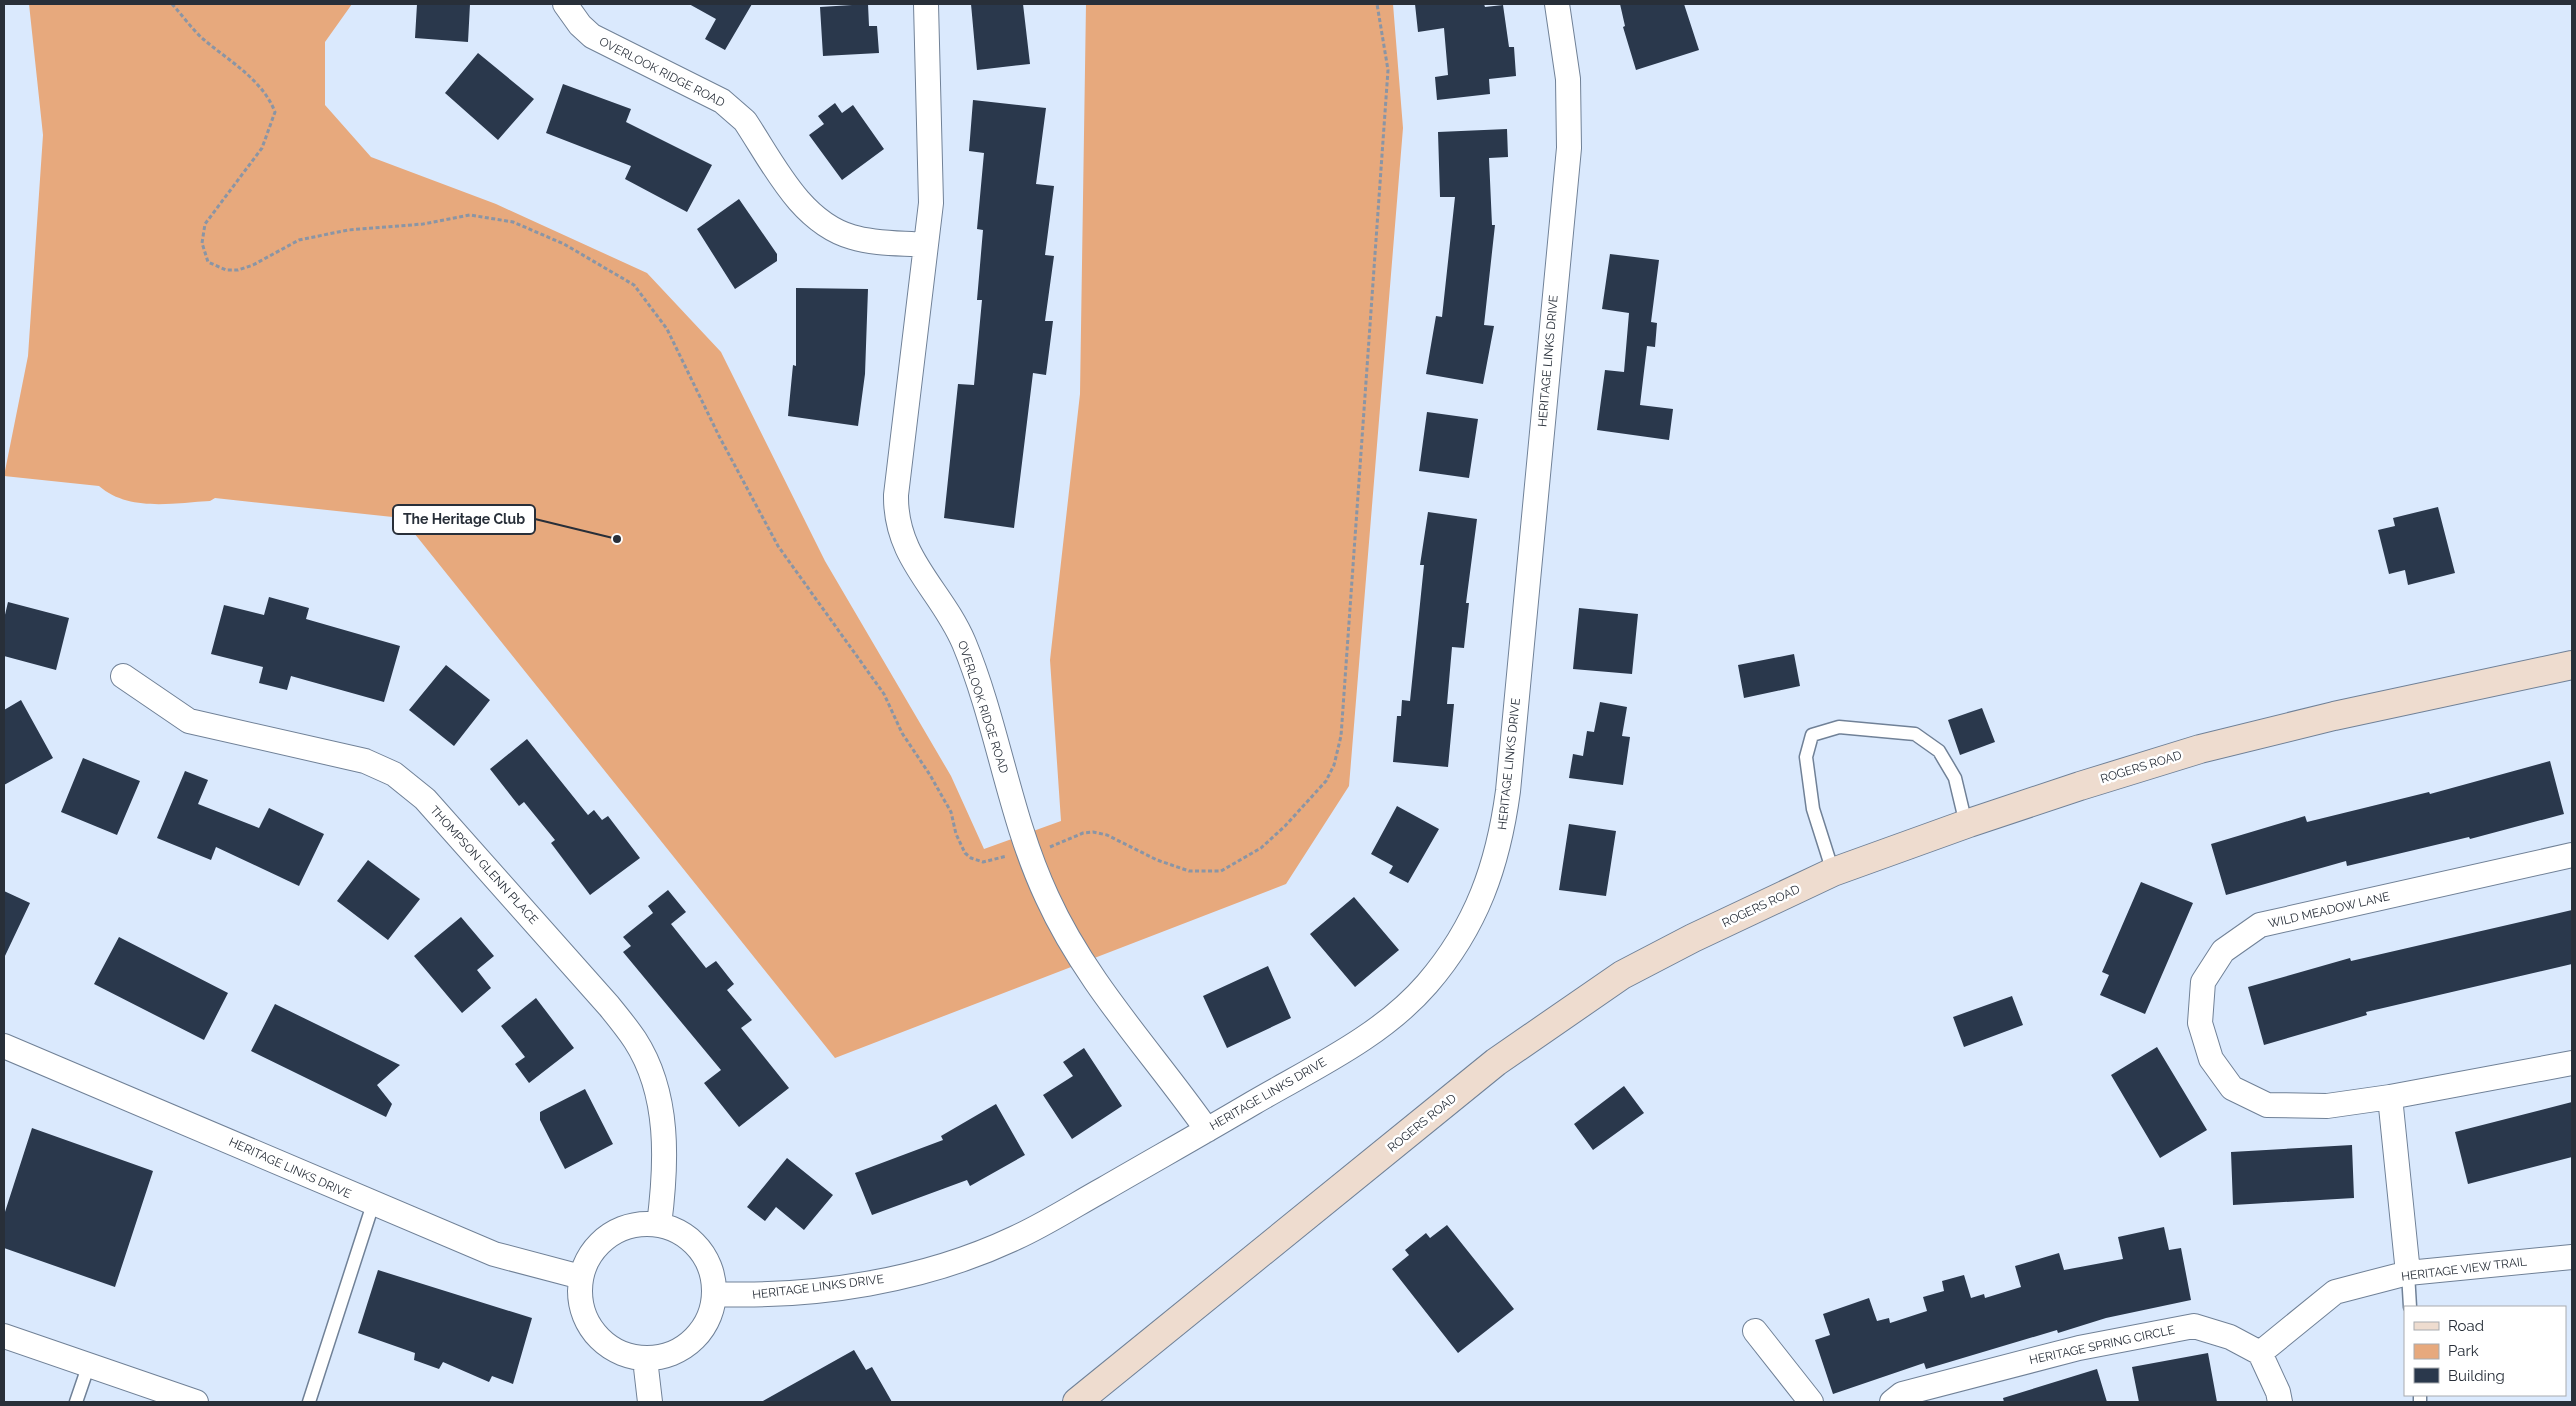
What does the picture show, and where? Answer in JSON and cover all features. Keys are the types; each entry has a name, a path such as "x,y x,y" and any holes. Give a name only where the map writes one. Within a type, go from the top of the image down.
{"main road":[{"name":"ROGERS ROAD","path":"1078,1402 1504,1056 1622,976 1693,938 1833,872 1966,824 2200,749 2334,716 2572,665"}],"street":[{"name":"OVERLOOK RIDGE ROAD","path":"565,4 580,25 600,41 722,101 735,110 745,121 802,204 824,223 851,237 925,245"},
{"name":"OVERLOOK RIDGE ROAD","path":"926,4 932,174 931,202 896,495 899,529 907,550 956,628 968,652 1029,850 1049,902 1083,963 1206,1130"},
{"name":"HERITAGE LINKS DRIVE","path":"715,1294 761,1296 878,1282 948,1263 1015,1238 1362,1039 1404,1007 1448,958 1469,925 1488,883 1503,827 1508,791 1569,148 1568,79 1557,4"},
{"name":"THOMPSON GLENN PLACE","path":"123,676 189,721 365,761 394,774 425,799 603,999 635,1041 653,1079 663,1118 664,1184 659,1225"},
{"name":"WILD MEADOW LANE","path":"2572,855 2260,925 2223,951 2204,982 2200,1023 2211,1059 2232,1088 2267,1106 2327,1106 2390,1097 2572,1063"},
{"name":"HERITAGE LINKS DRIVE","path":"4,1046 245,1147 372,1204 494,1254 581,1278"},
{"path":"2390,1097 2408,1273"},
{"path":"639,1224 659,1225 675,1229 689,1238 700,1249 714,1278 715,1294 710,1315 703,1327 684,1348 665,1356 644,1359 625,1356 608,1347 594,1333 584,1316 579,1297 581,1278 588,1258 601,1242 612,1234 639,1224"},
{"name":"HERITAGE VIEW TRAIL","path":"2260,1353 2334,1292 2408,1273 2572,1257"},
{"name":"HERITAGE SPRING CIRCLE","path":"1892,1402 1902,1394 2079,1348 2194,1326 2230,1337 2260,1353"},
{"path":"1755,1331 1812,1402"},
{"path":"4,1336 88,1367 196,1402"},
{"path":"2260,1353 2278,1392 2280,1402"},
{"path":"644,1359 650,1402"}],"lane":[{"path":"1833,872 1813,810 1806,758 1812,735 1839,727 1915,734 1939,751 1955,778 1966,824"},
{"path":"309,1402 372,1204"},
{"path":"2408,1273 2410,1306"},
{"path":"76,1402 88,1367"}],"path":[{"path":"172,4 201,37 260,86 270,99 275,112 262,148 205,224 202,243 208,262 226,270 238,270 253,265 299,240 348,230 423,224 470,215 513,222 564,244 621,276 634,286 667,329 719,436 778,546 884,694 902,733 930,775 950,812 956,834 966,853 971,858 983,862 1051,846 1083,833 1093,832 1107,835 1157,860 1189,871 1221,871 1261,848 1285,826 1326,781 1334,765 1340,736 1388,70 1377,4"}],"green space":[{"path":"29,4 352,4 325,42 325,105 371,157 496,204 647,273 721,352 825,561 951,776 984,849 1061,821 1050,660 1080,394 1086,4 1393,4 1403,128 1349,786 1286,884 835,1058 402,518 215,498 210,501 167,504 138,503 124,500 99,486 4,476 28,356 43,135"}],"building":[{"path":"417,4 470,4 468,42 415,38"},
{"path":"689,4 752,4 725,50 705,39 716,19"},
{"path":"868,4 869,26 877,26 879,53 823,56 820,7"},
{"path":"971,4 1023,4 1030,64 977,70"},
{"path":"1415,4 1484,4 1485,7 1503,5 1509,47 1514,47 1516,76 1489,79 1490,94 1437,100 1435,77 1448,75 1444,28 1418,32"},
{"path":"1620,4 1684,4 1699,50 1636,70 1623,27 1625,26"},
{"path":"478,53 534,99 498,140 445,93"},
{"path":"563,84 631,109 626,122 712,165 687,212 625,179 631,166 546,133"},
{"path":"973,100 1046,108 1036,184 1054,186 1045,255 1054,256 1045,321 1053,321 1046,375 1033,373 1014,528 944,518 958,384 974,385 982,300 977,300 983,230 977,229 984,153 969,151"},
{"path":"835,103 842,113 853,105 884,149 842,180 809,135 824,124 818,116"},
{"path":"1507,129 1508,157 1489,158 1492,225 1495,225 1484,325 1494,326 1483,384 1426,374 1436,316 1442,317 1455,197 1440,197 1438,132"},
{"path":"739,199 777,254 777,261 735,289 697,229"},
{"path":"1610,254 1659,260 1651,322 1657,323 1655,347 1647,346 1640,405 1673,409 1669,440 1597,430 1605,370 1624,372 1629,313 1602,309"},
{"path":"796,288 868,289 865,374 858,426 788,416 793,365 796,366"},
{"path":"1427,412 1478,419 1469,478 1419,471"},
{"path":"2438,507 2455,573 2408,585 2405,570 2389,574 2378,530 2395,526 2393,518"},
{"path":"1428,512 1477,519 1466,603 1469,603 1464,648 1452,647 1447,704 1454,704 1448,767 1393,762 1397,716 1401,716 1402,700 1410,701 1424,565 1420,565"},
{"path":"269,597 309,608 306,619 400,646 384,702 291,676 287,690 259,683 263,667 211,654 224,605 264,615"},
{"path":"8,602 69,618 56,670 4,656 4,619"},
{"path":"1579,608 1638,614 1632,674 1573,669"},
{"path":"1794,654 1800,686 1744,698 1738,665"},
{"path":"446,665 490,700 454,746 409,710"},
{"path":"21,700 53,758 4,785 4,710"},
{"path":"1600,702 1627,707 1622,736 1630,737 1623,785 1569,778 1573,754 1583,756 1587,731 1594,732"},
{"path":"1982,708 1995,742 1960,755 1948,720"},
{"path":"527,739 588,815 594,810 602,820 608,816 640,858 590,895 551,843 555,840 524,802 519,806 490,769"},
{"path":"83,758 140,781 117,835 61,812"},
{"path":"2550,761 2564,814 2470,839 2469,837 2347,866 2346,861 2226,895 2211,844 2305,816 2307,822 2429,792 2430,794"},
{"path":"185,771 208,780 198,804 259,828 269,808 324,834 299,886 216,847 211,860 157,838"},
{"path":"1397,806 1439,829 1408,883 1389,873 1393,866 1371,854"},
{"path":"1569,824 1616,831 1606,896 1559,890"},
{"path":"368,860 420,899 388,940 337,901"},
{"path":"2141,882 2193,903 2145,1014 2100,995 2109,975 2102,972"},
{"path":"668,890 686,912 671,924 706,968 716,961 734,984 727,990 752,1020 741,1028 789,1088 739,1127 704,1083 721,1070 623,952 631,946 623,937 653,913 648,906"},
{"path":"4,891 30,903 4,958"},
{"path":"1354,897 1399,950 1355,987 1310,934"},
{"path":"2572,910 2572,964 2366,1012 2367,1015 2264,1045 2248,987 2350,958 2351,961"},
{"path":"461,917 494,956 477,970 491,988 462,1013 414,956"},
{"path":"119,937 228,993 204,1040 94,984"},
{"path":"1268,966 1291,1018 1227,1048 1203,996"},
{"path":"2012,996 2023,1025 1964,1047 1953,1017"},
{"path":"536,998 574,1048 529,1083 515,1064 525,1057 501,1026"},
{"path":"275,1004 400,1065 377,1085 392,1104 386,1117 251,1051"},
{"path":"2157,1047 2207,1130 2160,1158 2111,1075"},
{"path":"1084,1048 1122,1106 1072,1139 1043,1095 1073,1076 1063,1062"},
{"path":"1624,1086 1644,1113 1593,1150 1574,1124"},
{"path":"585,1089 613,1144 565,1169 540,1120 540,1112"},
{"path":"2572,1102 2572,1157 2468,1184 2455,1132"},
{"path":"996,1104 1025,1155 970,1186 967,1180 872,1215 855,1173 943,1140 941,1136"},
{"path":"32,1128 153,1171 115,1287 4,1248 4,1215"},
{"path":"2352,1145 2354,1198 2233,1205 2231,1152"},
{"path":"787,1158 833,1195 804,1230 776,1207 765,1221 747,1207"},
{"path":"1447,1225 1514,1309 1458,1353 1392,1269 1409,1255 1405,1250 1426,1233 1430,1238"},
{"path":"2164,1227 2169,1250 2181,1248 2191,1300 2106,1318 2058,1333 2057,1330 1926,1369 1924,1363 1833,1394 1815,1340 1830,1335 1823,1314 1869,1298 1877,1321 1889,1318 1890,1323 1927,1311 1923,1297 1944,1291 1942,1281 1964,1275 1971,1298 1984,1294 1985,1298 2021,1287 2015,1266 2059,1253 2064,1270 2123,1259 2118,1237"},
{"path":"378,1270 532,1318 513,1384 492,1376 489,1382 443,1362 439,1369 414,1360 415,1353 358,1333"},
{"path":"854,1350 866,1370 872,1367 892,1402 761,1402"},
{"path":"2208,1353 2217,1402 2139,1402 2132,1367"},
{"path":"2097,1369 2107,1402 2004,1402 2003,1398"}],"place":[{"name":"The Heritage Club","path":"617,539"}]}
